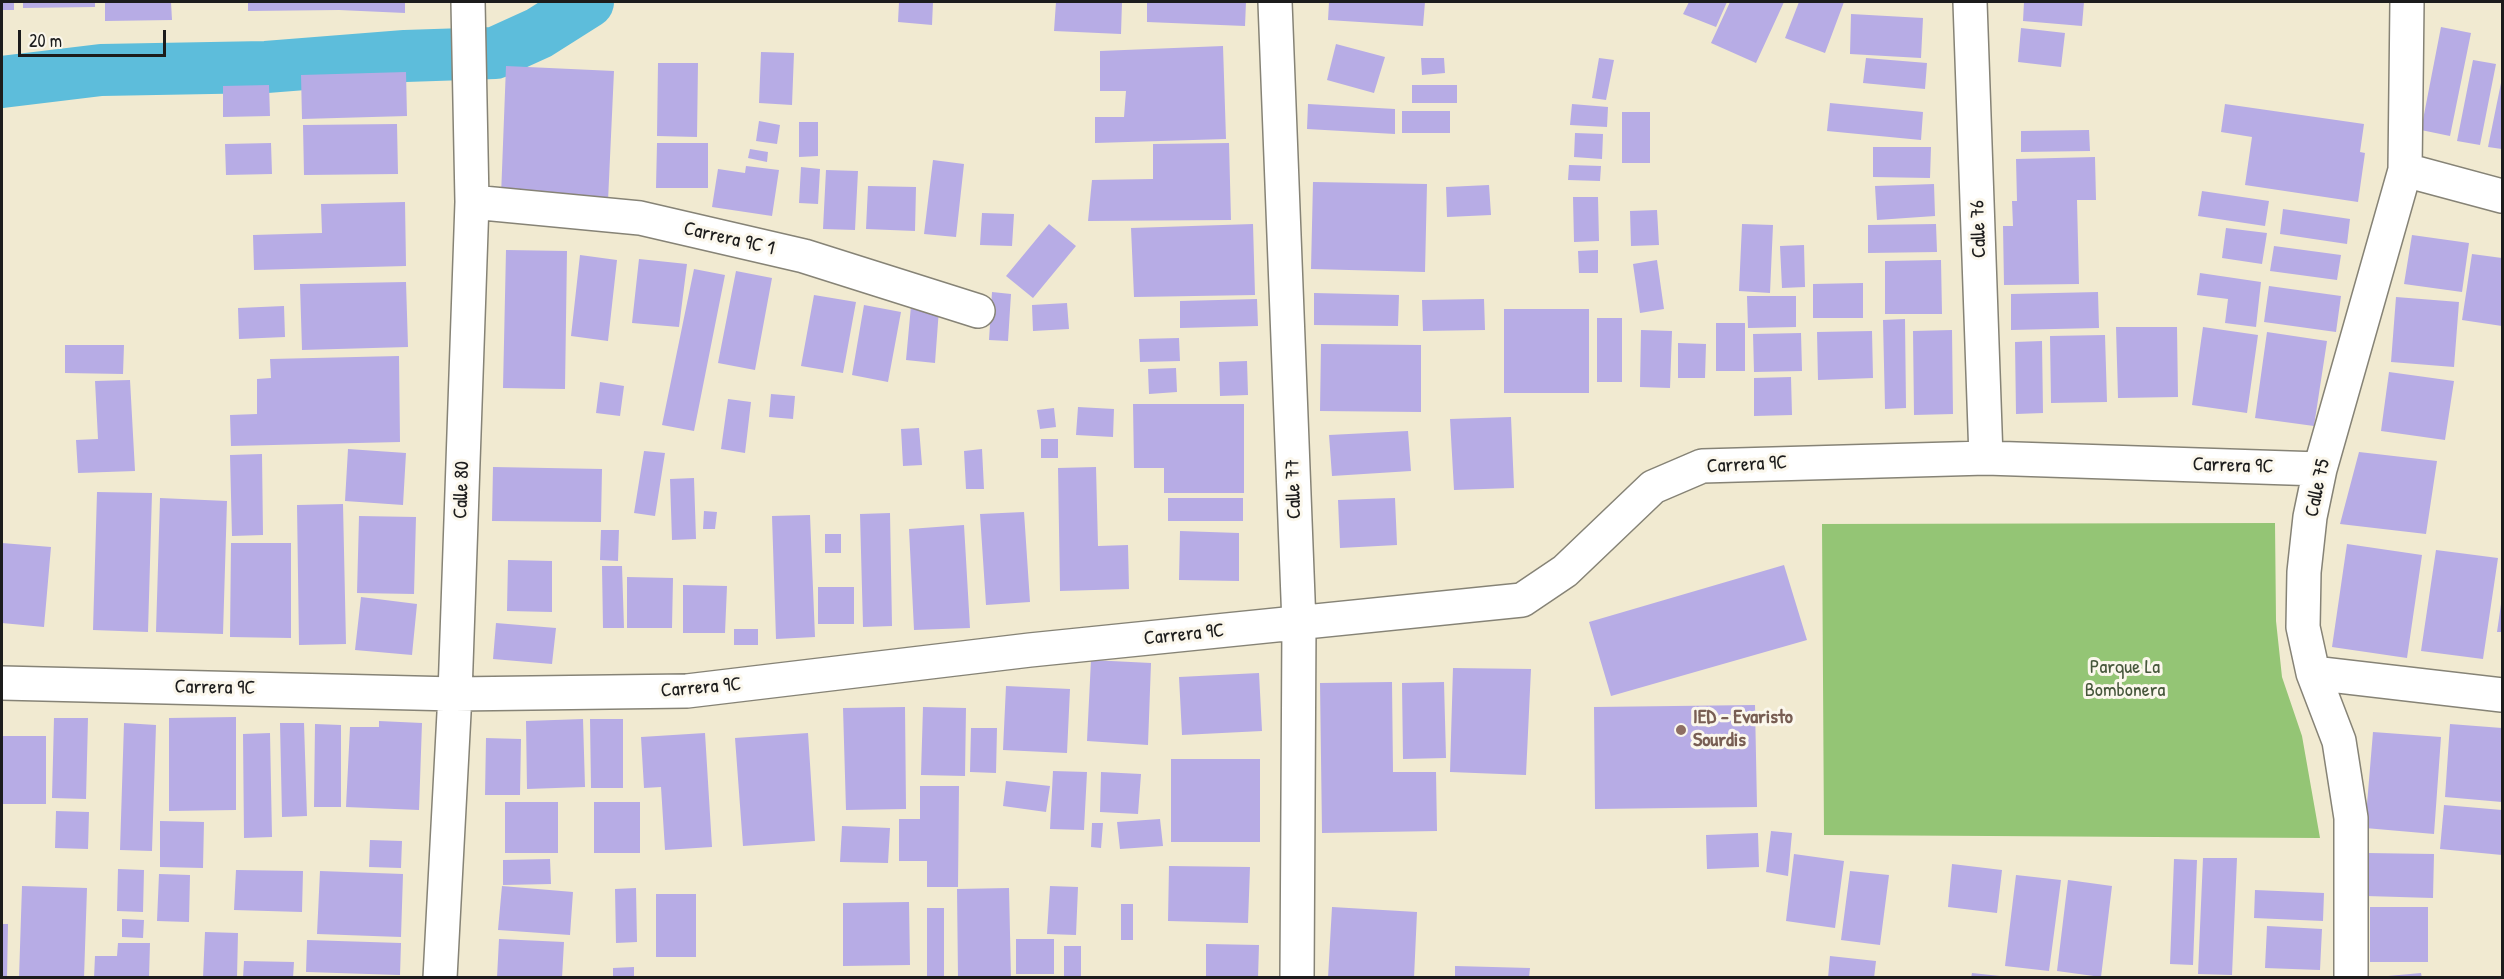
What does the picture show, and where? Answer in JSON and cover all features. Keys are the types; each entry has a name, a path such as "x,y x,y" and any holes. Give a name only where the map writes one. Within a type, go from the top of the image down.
{"street":[{"name":"Calle 77","path":"1275,2 1299,624 1297,978"},
{"name":"Calle 76","path":"1970,2 1986,458"},
{"name":"Calle 75","path":"2351,978 2351,818 2339,741 2313,674 2303,627 2304,572 2310,517 2320,469 2405,170 2406,2"},
{"name":"Calle 80","path":"440,978 455,694 472,202 468,8"},
{"path":"2405,170 2502,196"},
{"name":"Carrera 9C 1","path":"472,202 640,218 804,256 978,311"},
{"name":"Carrera 9C","path":"2,683 455,694 687,692 1030,650 1522,600 1565,571 1653,487 1702,466 1986,458 2320,469"},
{"path":"2313,674 2502,695"}],"green space":[{"name":"Parque La Bombonera","path":"2275,523 2276,621 2282,677 2302,736 2320,838 1824,835 1822,524"}],"building":[{"path":"2,2 14,2 14,10 2,10"},
{"path":"23,2 95,2 95,7 23,8"},
{"path":"105,2 171,2 172,20 105,21"},
{"path":"248,2 405,2 405,13 339,10 248,11"},
{"path":"899,2 933,2 932,25 898,22"},
{"path":"1056,2 1122,2 1121,34 1054,31"},
{"path":"1147,2 1246,2 1245,26 1147,22"},
{"path":"1329,2 1425,2 1423,26 1328,20"},
{"path":"1689,2 1727,2 1716,27 1683,14"},
{"path":"1730,2 1784,2 1756,63 1711,43"},
{"path":"1799,2 1844,2 1825,53 1785,38"},
{"path":"2024,2 2084,2 2082,26 2023,21"},
{"path":"1851,14 1923,18 1921,58 1850,54"},
{"path":"2441,27 2471,33 2450,136 2421,130"},
{"path":"2021,28 2065,33 2061,67 2018,62"},
{"path":"1336,44 1385,57 1374,93 1327,80"},
{"path":"1223,46 1226,139 1095,143 1095,117 1124,117 1126,91 1100,91 1100,51"},
{"path":"761,52 794,53 792,105 759,103"},
{"path":"1421,58 1444,58 1445,73 1422,75"},
{"path":"1599,58 1614,60 1606,100 1592,98"},
{"path":"1866,58 1927,63 1925,89 1863,83"},
{"path":"2473,60 2496,64 2480,145 2457,141"},
{"path":"658,63 698,63 697,137 657,136"},
{"path":"506,66 614,71 608,201 501,196"},
{"path":"406,72 407,116 302,119 301,75"},
{"path":"2502,84 2502,149 2488,147"},
{"path":"269,85 270,116 223,117 223,86"},
{"path":"1412,85 1457,85 1457,103 1412,103"},
{"path":"1830,103 1923,112 1921,140 1827,131"},
{"path":"1308,104 1395,109 1395,134 1307,129"},
{"path":"1572,104 1608,107 1607,127 1570,125"},
{"path":"2225,104 2364,124 2360,152 2365,153 2358,202 2245,185 2252,137 2221,132"},
{"path":"1402,111 1450,111 1450,133 1402,133"},
{"path":"1622,112 1650,112 1650,163 1622,163"},
{"path":"759,121 780,125 777,144 756,141"},
{"path":"799,122 818,122 818,156 799,157"},
{"path":"397,124 398,174 304,175 303,125"},
{"path":"2089,130 2090,151 2021,152 2021,131"},
{"path":"1575,133 1603,134 1602,159 1574,157"},
{"path":"271,143 272,174 226,175 225,144"},
{"path":"657,143 708,143 708,188 656,188"},
{"path":"1229,143 1231,220 1088,221 1092,180 1153,179 1153,144"},
{"path":"1873,147 1931,147 1930,178 1873,177"},
{"path":"750,149 768,152 767,162 748,158"},
{"path":"2095,157 2096,200 2077,200 2079,284 2004,285 2003,226 2013,226 2012,201 2017,201 2016,159"},
{"path":"933,160 964,164 956,237 924,234"},
{"path":"1569,165 1601,166 1600,181 1568,180"},
{"path":"746,166 779,170 772,216 712,207 718,169 745,173"},
{"path":"801,167 820,169 818,204 799,203"},
{"path":"826,170 858,171 855,230 823,229"},
{"path":"1313,182 1427,184 1425,272 1311,269"},
{"path":"1934,184 1935,216 1877,220 1875,186"},
{"path":"1489,185 1491,215 1447,217 1446,187"},
{"path":"868,186 916,187 915,231 866,229"},
{"path":"2202,191 2269,201 2265,226 2198,216"},
{"path":"1573,197 1598,197 1599,241 1574,242"},
{"path":"405,202 406,266 254,270 253,235 322,233 321,204"},
{"path":"2283,209 2350,219 2347,244 2280,234"},
{"path":"1657,210 1659,245 1631,246 1630,211"},
{"path":"982,213 1014,214 1012,246 980,245"},
{"path":"1049,224 1076,246 1033,298 1006,276"},
{"path":"1253,224 1255,295 1134,297 1131,228"},
{"path":"1742,224 1773,225 1770,293 1739,291"},
{"path":"1936,224 1937,252 1868,253 1868,225"},
{"path":"2226,228 2267,233 2262,264 2222,258"},
{"path":"2412,235 2469,243 2462,292 2404,284"},
{"path":"1804,245 1805,287 1782,288 1780,246"},
{"path":"2274,246 2341,255 2337,280 2270,271"},
{"path":"506,250 567,251 565,389 503,388"},
{"path":"1598,250 1598,273 1579,273 1578,251"},
{"path":"2472,254 2502,258 2502,326 2462,320"},
{"path":"580,255 617,260 608,341 571,336"},
{"path":"639,259 687,264 679,327 632,323"},
{"path":"1657,260 1664,309 1640,313 1633,264"},
{"path":"1941,260 1942,314 1885,314 1885,261"},
{"path":"694,269 725,275 694,431 662,425"},
{"path":"736,271 772,278 755,370 718,363"},
{"path":"2200,273 2261,282 2256,327 2225,323 2228,299 2197,295"},
{"path":"406,282 408,347 302,350 300,284"},
{"path":"1863,283 1863,318 1813,318 1813,284"},
{"path":"2269,286 2341,296 2336,332 2264,322"},
{"path":"992,292 1011,294 1008,341 989,340"},
{"path":"2098,292 2099,328 2011,330 2011,294"},
{"path":"1314,293 1399,295 1398,326 1314,325"},
{"path":"814,295 856,302 843,373 801,366"},
{"path":"1747,296 1796,296 1796,327 1748,328"},
{"path":"2396,297 2459,302 2454,367 2391,362"},
{"path":"1257,299 1258,326 1180,328 1180,301"},
{"path":"1484,299 1485,330 1423,331 1422,300"},
{"path":"1067,303 1069,329 1033,331 1032,305"},
{"path":"864,305 901,312 888,382 852,375"},
{"path":"284,306 285,337 239,339 238,308"},
{"path":"911,306 939,309 935,363 906,360"},
{"path":"1504,309 1589,309 1589,393 1504,393"},
{"path":"1597,318 1622,318 1622,382 1597,382"},
{"path":"1905,319 1906,408 1885,409 1883,320"},
{"path":"1716,323 1745,323 1745,371 1716,371"},
{"path":"2116,327 2177,327 2178,397 2118,398"},
{"path":"2203,327 2258,335 2247,413 2192,405"},
{"path":"1641,330 1672,331 1670,388 1640,387"},
{"path":"1952,330 1953,414 1914,415 1913,331"},
{"path":"1872,331 1873,378 1818,380 1817,332"},
{"path":"2267,332 2327,341 2314,426 2255,418"},
{"path":"1801,333 1802,371 1754,372 1753,334"},
{"path":"2105,335 2107,402 2051,403 2050,336"},
{"path":"1179,338 1180,361 1140,362 1139,339"},
{"path":"2042,341 2043,413 2016,414 2015,342"},
{"path":"1678,343 1706,344 1705,378 1678,378"},
{"path":"1321,344 1421,345 1421,412 1320,411"},
{"path":"65,345 124,345 123,374 65,373"},
{"path":"399,356 400,442 231,446 230,415 257,414 257,379 271,378 270,359"},
{"path":"1247,361 1248,395 1220,396 1219,362"},
{"path":"1176,368 1177,392 1149,394 1148,369"},
{"path":"2389,372 2454,381 2445,440 2381,431"},
{"path":"1791,377 1792,415 1754,416 1754,378"},
{"path":"130,380 135,471 78,473 76,440 98,439 95,381"},
{"path":"600,382 624,386 620,416 596,413"},
{"path":"771,394 795,396 793,419 769,417"},
{"path":"728,399 751,402 745,453 721,449"},
{"path":"1133,404 1244,404 1244,493 1164,493 1164,468 1134,468"},
{"path":"1078,407 1114,409 1113,437 1076,435"},
{"path":"1054,408 1056,427 1040,429 1037,410"},
{"path":"1511,417 1514,488 1454,490 1450,419"},
{"path":"919,428 922,465 903,466 901,429"},
{"path":"1408,431 1411,471 1332,476 1329,435"},
{"path":"1041,439 1058,439 1058,458 1041,458"},
{"path":"348,449 406,453 403,505 345,501"},
{"path":"982,449 984,489 966,489 964,451"},
{"path":"644,451 665,453 655,516 634,513"},
{"path":"2359,452 2437,461 2426,534 2340,524"},
{"path":"262,454 263,535 232,536 230,455"},
{"path":"493,467 602,469 601,522 492,521"},
{"path":"1096,467 1098,546 1128,545 1129,589 1060,591 1058,468"},
{"path":"694,478 696,539 672,540 670,479"},
{"path":"97,492 152,493 148,632 93,630"},
{"path":"160,498 227,501 223,634 156,632"},
{"path":"1168,498 1243,498 1243,521 1168,521"},
{"path":"1395,498 1397,545 1340,548 1338,500"},
{"path":"343,504 346,644 299,645 297,505"},
{"path":"704,511 717,512 715,529 703,529"},
{"path":"1024,512 1030,602 986,605 980,514"},
{"path":"890,513 892,626 863,627 860,514"},
{"path":"810,515 815,637 776,639 772,516"},
{"path":"359,516 416,517 414,594 357,593"},
{"path":"964,525 970,628 914,630 909,529"},
{"path":"601,530 619,530 618,561 600,560"},
{"path":"1180,531 1239,533 1239,581 1179,580"},
{"path":"825,534 841,534 841,553 825,553"},
{"path":"2,543 51,547 44,627 2,623"},
{"path":"231,543 291,543 291,638 230,637"},
{"path":"2347,544 2422,555 2407,658 2332,647"},
{"path":"2436,550 2498,558 2483,659 2421,651"},
{"path":"508,560 552,561 552,612 507,611"},
{"path":"1784,565 1807,640 1611,696 1589,622"},
{"path":"602,566 622,566 624,628 603,628"},
{"path":"627,577 673,578 672,628 627,628"},
{"path":"683,585 727,586 725,633 683,633"},
{"path":"818,587 854,587 854,624 818,624"},
{"path":"361,597 417,604 412,655 355,650"},
{"path":"2501,604 2502,632 2497,632"},
{"path":"496,623 556,628 552,664 493,659"},
{"path":"734,629 758,629 758,645 734,645"},
{"path":"1091,660 1151,663 1148,745 1087,741"},
{"path":"1453,668 1531,669 1526,775 1450,772"},
{"path":"1259,673 1262,731 1182,735 1179,677"},
{"path":"1392,682 1393,772 1436,772 1437,831 1322,833 1320,683"},
{"path":"1444,682 1446,758 1403,759 1402,683"},
{"path":"1006,686 1070,689 1067,753 1003,750"},
{"path":"1755,705 1757,807 1595,809 1594,707"},
{"path":"905,707 906,809 846,810 843,708"},
{"path":"923,707 966,708 965,776 921,775"},
{"path":"236,717 236,810 169,811 169,718"},
{"path":"54,718 88,718 86,799 52,798"},
{"path":"583,719 585,787 527,789 526,721"},
{"path":"590,719 623,719 623,788 591,788"},
{"path":"379,721 422,723 419,810 346,807 350,727 379,727"},
{"path":"124,723 156,725 152,851 120,850"},
{"path":"280,723 304,723 307,816 282,817"},
{"path":"315,724 341,725 341,807 314,807"},
{"path":"2450,724 2502,728 2502,802 2445,797"},
{"path":"971,728 997,728 996,773 970,772"},
{"path":"2373,732 2441,737 2434,834 2365,828"},
{"path":"270,733 272,837 244,838 243,734"},
{"path":"705,733 712,847 665,850 661,787 644,788 641,737"},
{"path":"808,733 815,841 743,846 735,738"},
{"path":"3,736 46,736 46,804 3,804"},
{"path":"486,738 521,739 520,795 485,795"},
{"path":"1171,759 1260,759 1260,842 1171,842"},
{"path":"1053,771 1087,772 1084,830 1050,829"},
{"path":"1101,772 1141,774 1138,814 1100,812"},
{"path":"1006,781 1050,786 1046,812 1003,806"},
{"path":"920,786 959,786 958,887 927,887 927,861 899,861 899,819 920,819"},
{"path":"505,802 558,802 558,853 505,853"},
{"path":"594,802 640,802 640,853 594,853"},
{"path":"2444,805 2502,810 2502,855 2440,849"},
{"path":"56,811 89,812 88,849 55,848"},
{"path":"1160,819 1163,846 1120,849 1117,822"},
{"path":"160,821 204,822 203,868 160,867"},
{"path":"1092,823 1103,823 1101,848 1091,847"},
{"path":"842,826 890,828 888,863 840,862"},
{"path":"1771,831 1792,833 1788,876 1766,872"},
{"path":"1758,833 1759,867 1707,869 1706,835"},
{"path":"370,840 402,841 401,868 369,867"},
{"path":"2367,853 2434,854 2433,898 2366,896"},
{"path":"1794,854 1844,861 1835,928 1786,921"},
{"path":"2203,858 2237,858 2232,975 2198,974"},
{"path":"550,859 551,884 503,885 503,860"},
{"path":"2174,859 2197,860 2193,965 2170,964"},
{"path":"1952,864 2002,870 1997,913 1948,907"},
{"path":"1169,866 1250,867 1248,923 1168,921"},
{"path":"118,869 144,870 143,912 117,911"},
{"path":"236,870 303,871 302,912 234,910"},
{"path":"320,871 403,874 401,937 317,934"},
{"path":"1850,871 1889,875 1880,945 1841,940"},
{"path":"159,874 190,875 189,922 157,921"},
{"path":"2016,875 2061,880 2049,971 2005,966"},
{"path":"2068,880 2112,886 2101,977 2057,971"},
{"path":"22,886 87,888 84,978 19,978"},
{"path":"502,886 573,892 570,935 498,930"},
{"path":"1050,886 1078,887 1076,935 1047,934"},
{"path":"636,888 637,942 616,943 615,889"},
{"path":"1009,888 1011,978 958,978 957,889"},
{"path":"2255,890 2324,893 2323,921 2254,918"},
{"path":"656,894 696,894 696,957 656,957"},
{"path":"909,902 910,965 843,966 843,903"},
{"path":"1121,904 1133,904 1133,940 1121,940"},
{"path":"1332,907 1417,912 1414,978 1328,978"},
{"path":"2370,907 2428,907 2428,962 2370,962"},
{"path":"927,908 944,908 944,978 927,978"},
{"path":"122,919 144,920 143,938 122,937"},
{"path":"2,924 8,924 7,978 2,978"},
{"path":"2267,926 2322,929 2320,970 2265,968"},
{"path":"205,932 238,933 237,978 203,978"},
{"path":"499,939 564,942 562,978 497,978"},
{"path":"1016,939 1054,939 1054,974 1016,974"},
{"path":"307,940 401,943 400,975 306,972"},
{"path":"118,943 150,943 149,978 94,978 95,956 117,956"},
{"path":"1206,944 1259,945 1258,978 1206,978"},
{"path":"1064,946 1081,946 1081,978 1064,978"},
{"path":"1830,956 1876,961 1874,978 1828,978"},
{"path":"244,961 294,962 293,978 243,978"},
{"path":"1455,966 1530,968 1529,978 1455,978"},
{"path":"634,967 634,978 613,978 613,968"},
{"path":"1972,973 2000,976 1999,978 1971,978"},
{"path":"2421,973 2422,978 2388,978 2388,976"}],"waterway":[{"path":"2,82 101,70 266,67 405,56 495,53 539,33 588,2"}],"place":[{"name":"IED - Evaristo Sourdis","path":"1681,730"}]}
